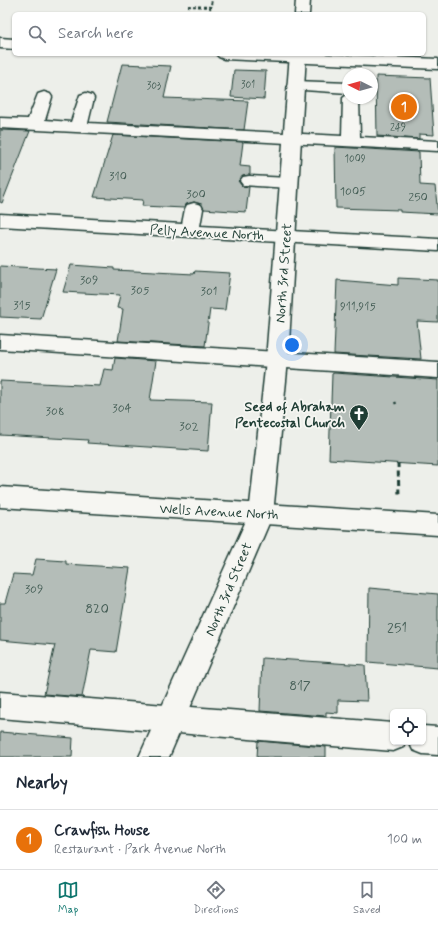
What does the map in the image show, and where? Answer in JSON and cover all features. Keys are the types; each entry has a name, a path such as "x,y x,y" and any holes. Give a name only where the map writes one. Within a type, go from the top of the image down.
{"street":[{"path":"302,12 303,0"},
{"path":"0,43 12,44"},
{"path":"298,56 438,64"},
{"name":"North 3rd Street","path":"154,757 172,719 260,514 277,360 286,236 294,86 298,56"},
{"path":"294,86 342,88"},
{"path":"35,125 44,97"},
{"path":"78,127 86,98"},
{"path":"351,104 351,142"},
{"path":"0,123 438,146"},
{"path":"249,181 289,183"},
{"path":"190,231 194,209"},
{"name":"Pelly Avenue North","path":"0,220 438,245"},
{"path":"0,342 438,370"},
{"name":"Wells Avenue North","path":"0,497 438,525"},
{"path":"0,705 390,737"},
{"path":"426,740 438,741"}],"path":[{"path":"210,12 212,0"},
{"path":"188,6 211,7"},
{"path":"398,463 400,523"}],"building":[{"path":"122,64 171,66 164,98 248,101 244,130 107,122"},
{"path":"234,70 266,71 264,99 231,97"},
{"path":"378,76 430,78 434,135 419,134 419,139 377,136"},
{"path":"0,130 30,131 2,203 0,202"},
{"path":"113,135 243,142 240,166 250,167 250,175 243,176 238,181 242,186 249,187 246,212 204,209 201,204 194,202 187,204 184,208 142,206 143,200 94,197"},
{"path":"335,147 419,152 420,185 435,186 438,214 400,212 400,210 336,208"},
{"path":"71,265 114,268 114,270 194,274 195,271 230,273 225,310 210,309 205,346 118,341 123,309 117,308 120,295 63,292"},
{"path":"0,266 56,269 41,319 0,317"},
{"path":"398,278 438,280 438,322 417,321 421,359 334,354 337,280 398,285"},
{"path":"115,358 156,361 150,400 212,402 208,451 87,443 88,440 0,435 0,381 100,386 104,369 113,370"},
{"name":"Seed of Abraham Pentecostal Church","path":"332,374 438,380 438,466 329,459"},
{"path":"36,559 66,561 66,564 130,568 116,652 91,650 82,697 44,694 55,645 0,640 0,603 5,603 13,574 32,575"},
{"path":"369,588 438,594 438,668 368,662"},
{"path":"262,658 365,665 367,701 338,700 338,713 326,712 326,716 260,711"},
{"path":"0,732 73,738 72,757 0,757"},
{"path":"258,741 326,747 326,757 257,757"}],"place":[{"name":"Crawfish House","path":"404,107"},
{"name":"Seed of Abraham Pentecostal Church","path":"359,431"}]}
